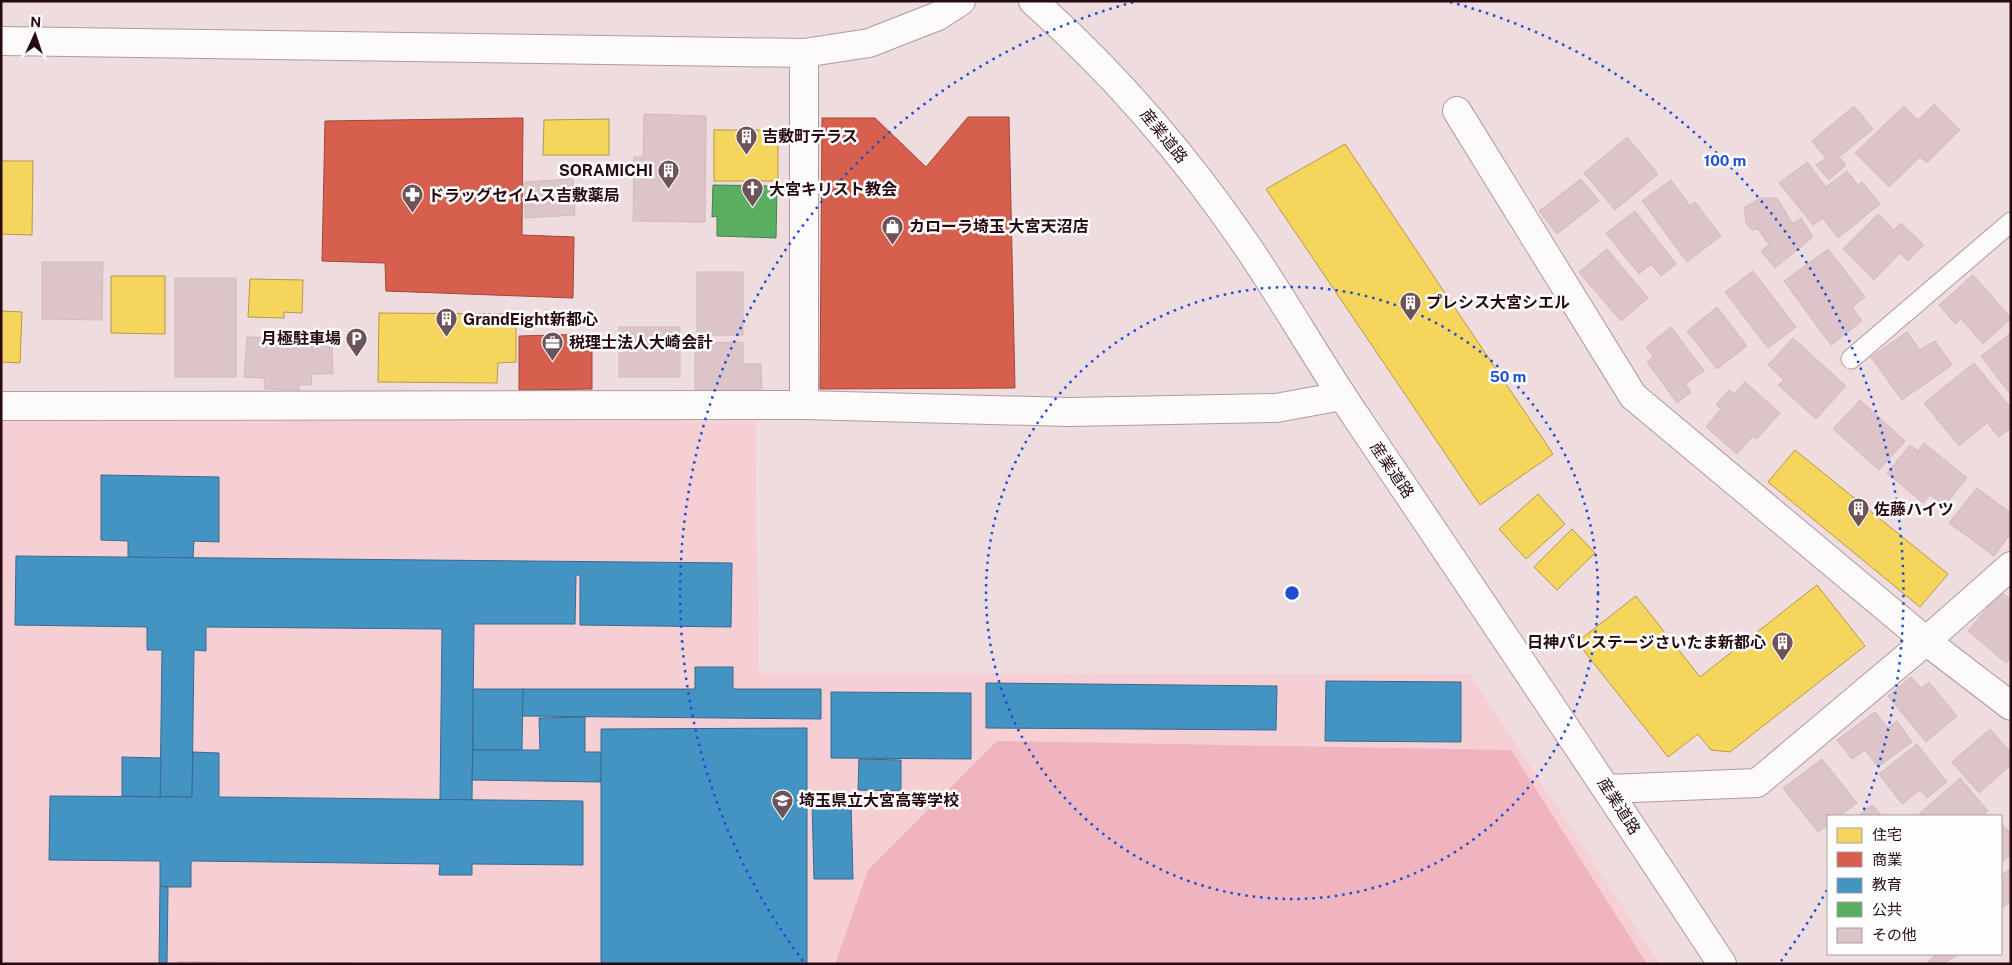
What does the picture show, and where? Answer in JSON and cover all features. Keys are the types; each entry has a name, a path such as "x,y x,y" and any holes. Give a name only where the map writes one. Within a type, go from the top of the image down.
{"street":[{"path":"1,41 804,53 869,43 938,16 961,1"},
{"name":"産業道路","path":"1033,1 1073,37 1130,96 1182,156 1245,243 1342,396 1608,790 1722,964"},
{"path":"804,53 804,405"},
{"path":"1457,111 1633,396 1926,641 2011,706"},
{"path":"1,406 804,405 1070,412 1276,408 1342,396"},
{"path":"1608,790 1757,783 1926,641 2011,566"}],"lane":[{"path":"1851,359 2011,222"}],"shaded area":[{"name":"埼玉県立大宮高等学校","path":"1,419 755,421 759,673 1470,674 1660,964 1,964"},
{"path":"997,741 1511,750 1647,964 835,964 868,870"},
{"path":"177,961 483,964 177,964"}],"building: 住宅":[{"path":"609,119 609,155 543,155 544,120"},
{"name":"吉敷町テラス","path":"714,130 778,130 778,181 714,181"},
{"name":"プレシス大宮シエル","path":"1345,144 1553,454 1480,505 1266,189"},
{"path":"1,161 33,161 32,235 1,234"},
{"path":"111,276 165,276 165,334 111,333"},
{"path":"250,279 303,280 302,313 284,312 284,318 248,317"},
{"path":"1,311 22,312 20,363 1,362"},
{"name":"GrandEight新都心","path":"379,313 516,314 516,362 498,363 497,383 378,382"},
{"name":"佐藤ハイツ","path":"1795,450 1948,574 1920,607 1768,482"},
{"path":"1538,494 1565,524 1526,559 1499,529"},
{"path":"1572,529 1595,553 1557,590 1534,567"},
{"name":"日神パレステージさいたま新都心","path":"1817,585 1865,646 1730,752 1711,750 1698,734 1668,757 1577,642 1636,596 1700,677"}],"building: 商業":[{"path":"968,117 1009,117 1015,388 820,389 822,118 875,118 926,167"},
{"path":"523,118 522,235 574,237 573,298 386,291 385,263 322,261 325,121"},
{"path":"592,334 592,389 519,390 519,336"}],"building: 教育":[{"path":"101,475 219,477 219,542 194,541 193,558 128,558 128,541 101,540"},
{"path":"16,556 732,563 731,627 580,625 580,575 576,575 575,624 474,624 472,800 440,800 442,629 206,627 206,651 194,650 192,797 160,797 162,650 147,650 147,627 15,625"},
{"path":"695,667 733,667 733,689 821,689 821,719 522,716 523,689 695,689"},
{"path":"1326,681 1461,682 1461,742 1325,741"},
{"path":"986,683 1277,686 1276,730 986,728"},
{"path":"473,689 523,689 522,750 473,750"},
{"path":"831,692 971,693 971,759 831,758"},
{"path":"585,717 585,752 601,752 601,782 472,780 473,750 540,750 539,718"},
{"path":"807,728 807,964 601,964 601,729"},
{"path":"193,752 219,753 219,797 583,801 583,865 472,864 472,875 439,875 440,864 191,861 191,887 168,887 160,886 160,861 49,860 50,796 192,797"},
{"path":"122,757 161,758 160,797 122,796"},
{"path":"859,759 901,760 901,791 858,790"},
{"path":"812,802 851,802 853,879 814,879"},
{"path":"160,886 168,887 167,964 159,964"}],"building: 公共":[{"path":"713,185 777,186 776,238 717,236 717,216 712,217"}],"building: その他":[{"path":"1934,104 1960,130 1927,163 1920,157 1889,187 1855,153 1904,106 1918,120"},
{"path":"1854,106 1873,129 1839,157 1846,165 1829,180 1816,165 1826,158 1812,141"},
{"name":"SORAMICHI","path":"644,114 706,116 705,222 633,221 634,157 643,157"},
{"path":"1627,137 1658,174 1615,210 1584,173"},
{"path":"1807,162 1826,187 1847,171 1858,185 1862,182 1880,204 1838,238 1823,218 1813,225 1779,183"},
{"path":"573,179 575,215 525,218 524,182"},
{"path":"1581,179 1599,201 1557,234 1539,211"},
{"path":"1671,180 1690,206 1695,202 1721,236 1687,262 1642,201"},
{"path":"1760,198 1777,198 1793,224 1801,218 1813,237 1775,268 1761,251 1769,245 1758,229 1752,230 1746,223 1744,208"},
{"path":"1635,211 1676,264 1661,276 1651,264 1639,274 1606,233"},
{"path":"1878,214 1894,230 1901,223 1924,245 1908,261 1900,253 1874,280 1843,249"},
{"path":"1607,249 1648,298 1621,321 1579,272"},
{"path":"1828,249 1865,297 1852,307 1862,321 1831,345 1784,281"},
{"path":"42,262 103,262 102,320 42,319"},
{"path":"1753,271 1796,327 1768,348 1725,292"},
{"path":"697,272 743,272 743,335 697,335"},
{"path":"1973,275 2011,318 1983,344 1961,319 1955,324 1939,305"},
{"path":"175,278 236,278 236,377 175,377"},
{"path":"1717,307 1747,346 1717,369 1687,331"},
{"path":"619,327 680,327 680,377 619,377"},
{"path":"1671,327 1704,371 1685,384 1691,392 1677,403 1647,362 1653,356 1646,347"},
{"path":"1907,332 1920,350 1935,341 1952,365 1902,400 1871,357"},
{"path":"2011,333 2011,395 1981,356"},
{"path":"247,337 332,339 333,374 312,374 311,385 299,385 299,390 265,389 264,378 244,377"},
{"path":"1793,338 1846,386 1816,419 1778,385 1784,380 1768,365"},
{"path":"743,342 743,364 761,364 762,395 695,396 695,343"},
{"path":"1974,363 2011,408 2011,428 1999,437 1987,423 1959,446 1924,403"},
{"path":"1745,382 1780,413 1757,439 1753,436 1737,454 1706,427 1721,409 1716,405 1729,390 1734,394"},
{"path":"1860,400 1905,441 1879,470 1833,429"},
{"path":"1924,443 1967,478 1944,506 1930,495 1923,503 1887,473 1910,445 1918,451"},
{"path":"1977,488 2011,513 2011,533 1994,556 1949,523"},
{"path":"2001,592 2011,600 2011,657 2006,663 1968,631"},
{"path":"1911,677 1921,688 1929,682 1957,716 1926,742 1888,696"},
{"path":"1875,712 1888,728 1897,721 1912,742 1878,767 1865,750 1852,759 1837,740"},
{"path":"1990,729 2011,753 2011,765 1979,793 1952,762"},
{"path":"1917,744 1947,782 1927,798 1920,790 1902,804 1879,774"},
{"path":"1822,759 1857,803 1840,815 1827,815 1827,826 1818,832 1783,788"},
{"path":"1960,778 1988,811 1984,815 1918,815"},
{"path":"1872,805 1881,815 1859,815"},
{"path":"2002,824 2011,834 2011,854 2002,862"},
{"path":"2011,869 2011,902 2002,907 2002,874"},
{"path":"1935,955 1958,955 1942,964 1928,962"}],"place":[{"name":"吉敷町テラス","path":"746,155"},
{"name":"SORAMICHI","path":"669,189"},
{"name":"大宮キリスト教会","path":"753,208"},
{"name":"ドラッグセイムス吉敷薬局","path":"412,214"},
{"name":"カローラ埼玉 大宮天沼店","path":"893,245"},
{"name":"プレシス大宮シエル","path":"1410,321"},
{"name":"GrandEight新都心","path":"447,338"},
{"name":"月極駐車場","path":"357,357"},
{"name":"税理士法人大崎会計","path":"553,361"},
{"name":"佐藤ハイツ","path":"1858,528"},
{"name":"日神パレステージさいたま新都心","path":"1782,661"},
{"name":"埼玉県立大宮高等学校","path":"783,819"}]}
